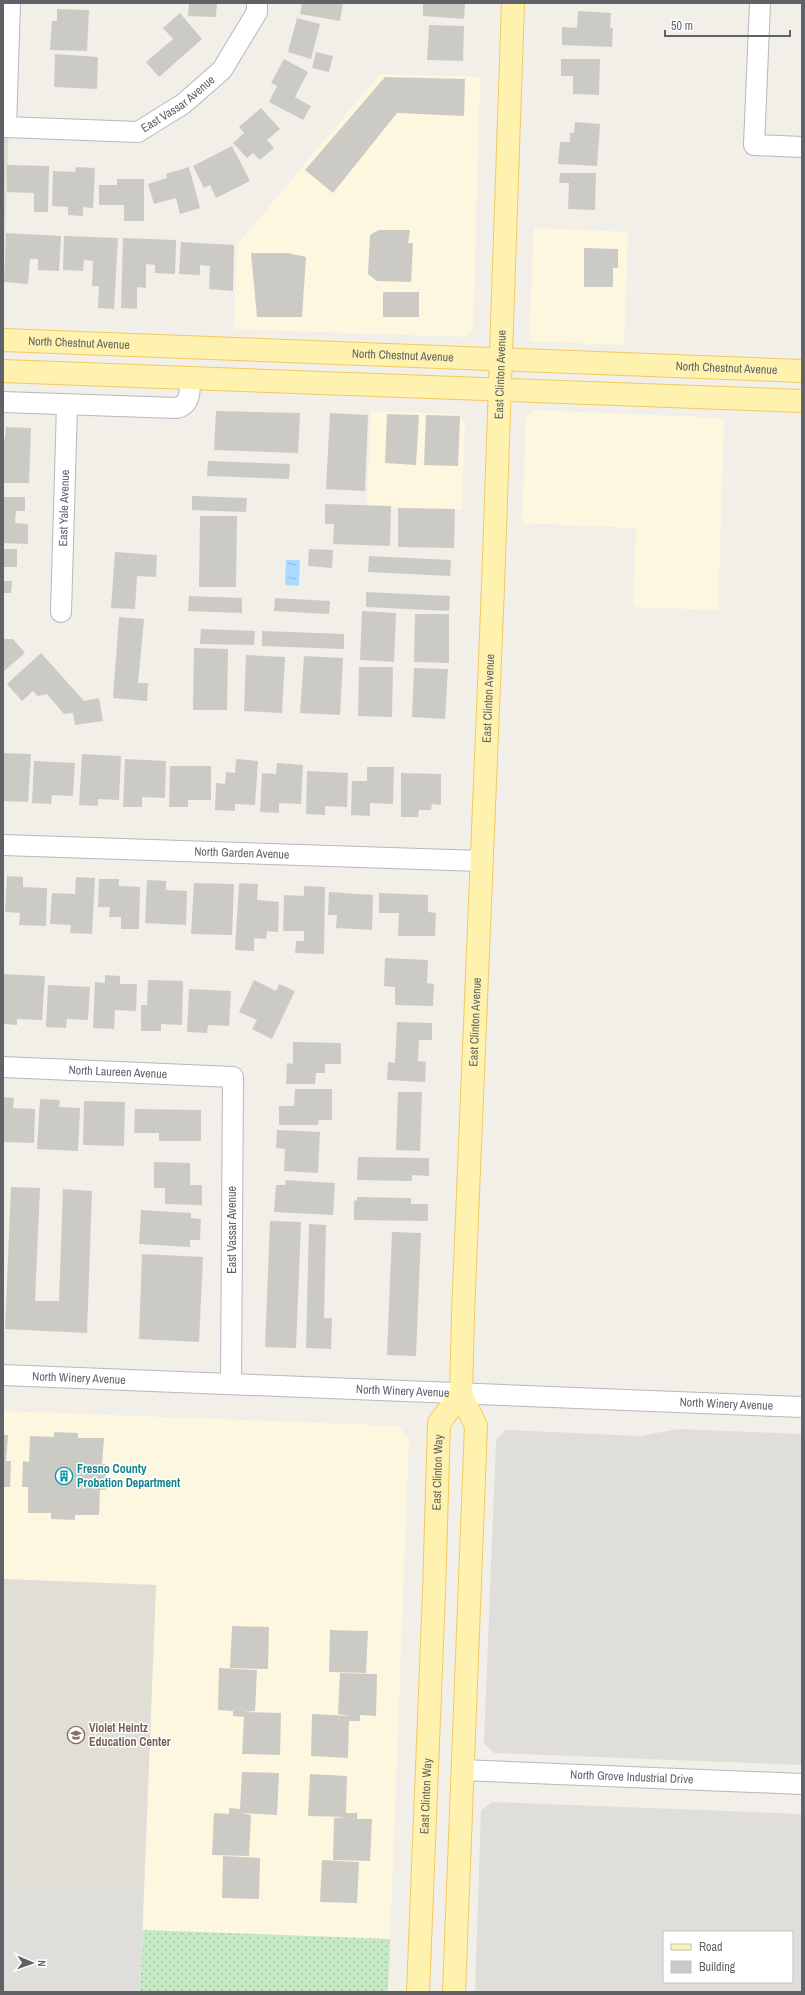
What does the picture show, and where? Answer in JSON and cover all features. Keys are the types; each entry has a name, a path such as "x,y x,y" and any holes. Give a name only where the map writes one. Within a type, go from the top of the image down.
{"main road":[{"name":"East Clinton Avenue","path":"461,1394 513,3"},
{"name":"North Chestnut Avenue","path":"3,340 802,371"},
{"path":"3,371 802,401"},
{"path":"454,1992 476,1426 461,1394"},
{"name":"East Clinton Way","path":"418,1992 434,1593 439,1423 461,1394"}],"street":[{"name":"East Vassar Avenue","path":"10,3 6,127 138,132 183,104 222,70 257,12 257,3"},
{"path":"760,3 754,145 802,147"},
{"path":"3,402 178,408 187,402 190,393 190,378"},
{"name":"East Yale Avenue","path":"61,612 67,405"},
{"name":"North Garden Avenue","path":"3,845 481,861"},
{"name":"North Laureen Avenue","path":"3,1067 233,1077"},
{"name":"East Vassar Avenue","path":"231,1383 233,1077"},
{"name":"North Winery Avenue","path":"3,1375 802,1407"},
{"name":"North Grove Industrial Drive","path":"462,1770 802,1784"}],"shaded area":[{"path":"3,3 13,3 3,297"},
{"path":"380,74 480,77 473,331 466,337 234,329 237,245"},
{"path":"534,228 628,232 624,345 529,341"},
{"path":"534,410 724,418 718,610 633,607 636,528 522,523 526,417"},
{"path":"371,411 456,414 465,424 462,510 367,506"},
{"path":"3,1411 398,1426 409,1438 390,1939 143,1930 156,1585 3,1579"},
{"path":"678,1429 802,1434 802,1765 494,1753 484,1743 496,1440 506,1430 640,1436"},
{"name":"Violet Heintz Education Center","path":"3,1579 156,1585 144,1888 3,1883"},
{"path":"492,1802 802,1814 802,1992 475,1992 481,1811"},
{"path":"3,1883 144,1888 140,1992 3,1992"}],"green space":[{"path":"143,1930 390,1939 388,1992 140,1992"}],"water":[{"path":"286,560 300,560 299,586 285,585"}],"building":[{"path":"189,3 217,3 216,17 188,16"},
{"path":"302,3 343,3 340,21 300,14"},
{"path":"423,3 465,3 464,19 423,16"},
{"path":"57,9 89,10 87,51 50,50 52,21 57,21"},
{"path":"578,11 611,13 610,28 613,28 612,47 562,45 562,27 577,28"},
{"path":"180,13 202,39 159,77 146,62 173,39 163,28"},
{"path":"297,18 320,24 311,59 288,52"},
{"path":"429,25 464,26 463,61 427,60"},
{"path":"316,52 333,56 329,72 312,68"},
{"path":"55,54 98,57 97,89 54,87"},
{"path":"284,59 308,72 295,97 311,106 303,120 269,102 277,86 271,83"},
{"path":"561,59 600,59 599,95 573,94 573,76 561,76"},
{"path":"385,77 465,79 464,116 397,113 333,193 305,170"},
{"path":"261,108 280,129 267,140 274,148 260,160 253,153 247,158 233,143 244,133 239,127"},
{"path":"575,122 600,124 597,166 558,164 560,142 570,142 570,133 574,133"},
{"path":"232,146 250,181 216,198 210,185 204,188 193,166"},
{"path":"7,165 49,166 48,212 34,212 34,193 7,192"},
{"path":"76,167 95,168 93,208 83,207 83,216 68,215 68,207 52,206 53,171 75,172"},
{"path":"189,167 200,208 180,214 176,198 154,204 148,184 167,178 166,174"},
{"path":"560,173 596,173 595,210 568,209 569,183 559,183"},
{"path":"117,179 144,179 144,221 124,221 124,205 99,205 99,185 117,185"},
{"path":"379,230 410,230 408,243 413,243 411,282 377,281 368,274 370,235"},
{"path":"6,233 61,236 59,271 38,270 38,259 30,259 28,284 4,282"},
{"path":"64,236 118,238 114,309 98,308 99,286 92,286 93,261 84,260 83,271 63,270"},
{"path":"123,238 176,240 175,274 155,273 155,265 146,264 146,288 137,287 137,309 121,308"},
{"path":"181,242 234,245 233,291 209,289 210,266 200,265 200,275 179,274"},
{"path":"584,248 618,249 618,268 613,268 613,287 584,287"},
{"path":"251,253 288,253 306,257 302,317 257,317"},
{"path":"383,292 419,292 419,317 383,317"},
{"path":"216,411 300,413 298,453 214,450"},
{"path":"330,413 368,415 365,491 326,489"},
{"path":"387,414 419,415 416,465 385,463"},
{"path":"426,415 460,416 458,466 424,465"},
{"path":"6,427 31,428 29,483 3,483 3,439 5,439"},
{"path":"208,461 290,464 289,479 207,476"},
{"path":"192,496 247,498 246,512 192,510"},
{"path":"3,497 25,497 25,511 16,511 15,523 28,524 28,544 3,543"},
{"path":"325,504 391,506 390,546 333,544 334,524 325,524"},
{"path":"398,508 455,509 454,548 398,547"},
{"path":"200,516 237,516 236,587 199,587"},
{"path":"3,549 17,549 17,567 3,567"},
{"path":"309,549 333,550 332,568 308,566"},
{"path":"115,552 157,555 156,577 137,576 135,609 111,608"},
{"path":"369,556 451,560 450,576 368,572"},
{"path":"3,581 12,581 11,593 3,593"},
{"path":"366,592 450,596 449,611 366,607"},
{"path":"189,596 242,598 242,613 188,611"},
{"path":"275,598 330,601 329,614 274,611"},
{"path":"362,611 396,613 394,662 360,660"},
{"path":"415,614 449,614 449,663 414,662"},
{"path":"119,617 144,619 138,683 148,683 147,701 113,698"},
{"path":"201,629 255,631 254,645 200,644"},
{"path":"262,631 344,634 344,649 262,646"},
{"path":"3,637 5,639 13,639 25,653 3,672"},
{"path":"194,648 228,649 227,710 193,710"},
{"path":"41,653 84,701 99,698 103,721 75,725 73,713 64,714 47,694 38,696 33,691 22,701 7,684"},
{"path":"246,655 285,657 282,713 244,711"},
{"path":"304,656 343,658 340,715 300,713"},
{"path":"359,667 393,667 392,717 358,716"},
{"path":"414,668 448,669 445,719 412,717"},
{"path":"3,753 31,754 28,802 3,801"},
{"path":"82,754 121,756 119,800 98,799 98,806 79,805"},
{"path":"125,759 166,761 165,798 142,797 142,807 123,807"},
{"path":"236,759 258,761 255,805 235,804 235,811 215,810 216,783 225,784 226,772 235,773"},
{"path":"34,761 75,763 73,796 52,795 51,804 32,803"},
{"path":"277,763 303,765 301,804 279,803 279,813 260,812 262,773 276,774"},
{"path":"170,766 211,766 211,800 188,800 188,807 169,807"},
{"path":"367,767 394,767 393,804 370,803 370,816 351,815 352,781 367,781"},
{"path":"307,771 348,773 347,807 325,806 325,815 306,814"},
{"path":"401,773 441,774 441,805 432,804 431,810 419,810 418,817 401,817"},
{"path":"7,876 23,877 23,887 47,888 46,926 19,925 20,913 5,912"},
{"path":"76,877 95,878 92,934 70,933 71,925 50,924 52,893 75,894"},
{"path":"99,879 119,879 119,886 140,887 139,929 121,929 121,917 109,917 110,907 98,907"},
{"path":"147,880 166,881 166,890 187,891 186,925 145,923"},
{"path":"194,883 234,884 232,935 191,934"},
{"path":"239,883 258,884 257,900 279,902 278,932 267,931 266,939 254,938 254,951 235,950"},
{"path":"304,886 325,887 324,954 295,953 296,941 304,941 304,931 283,931 284,895 304,896"},
{"path":"329,892 373,895 372,930 336,928 337,915 328,915"},
{"path":"379,893 428,895 428,912 436,913 435,936 398,936 399,913 379,913"},
{"path":"385,958 428,960 427,983 434,984 433,1006 395,1005 395,987 384,986"},
{"path":"3,974 45,976 42,1020 17,1019 17,1025 3,1024"},
{"path":"105,975 120,976 120,984 137,984 136,1011 115,1010 114,1029 93,1028 95,982 105,983"},
{"path":"148,980 183,981 182,1025 161,1024 161,1031 141,1031 141,1005 147,1005"},
{"path":"254,980 276,991 279,984 295,991 272,1039 252,1029 257,1020 239,1012"},
{"path":"48,985 90,987 88,1020 67,1019 66,1028 46,1027"},
{"path":"189,989 231,991 229,1026 208,1025 207,1033 187,1032"},
{"path":"397,1022 432,1023 432,1040 419,1040 418,1061 426,1062 425,1082 387,1080 388,1062 395,1063"},
{"path":"293,1042 341,1043 341,1064 325,1064 325,1073 316,1073 315,1084 286,1084 287,1063 293,1064"},
{"path":"295,1089 332,1089 332,1120 319,1120 318,1125 279,1125 279,1106 294,1106"},
{"path":"398,1092 422,1092 420,1151 396,1150"},
{"path":"3,1097 14,1098 13,1108 35,1109 34,1143 3,1142"},
{"path":"40,1099 60,1100 59,1107 80,1108 78,1151 37,1149"},
{"path":"84,1101 125,1102 124,1146 83,1145"},
{"path":"135,1109 201,1110 201,1141 159,1141 159,1133 134,1133"},
{"path":"277,1130 320,1132 318,1173 284,1171 285,1149 276,1148"},
{"path":"358,1157 429,1158 429,1176 412,1175 412,1181 357,1180"},
{"path":"154,1162 190,1163 190,1185 202,1185 202,1205 165,1204 165,1188 154,1188"},
{"path":"286,1180 335,1183 333,1215 274,1212 276,1185 285,1185"},
{"path":"11,1187 40,1188 35,1301 59,1301 63,1189 92,1191 87,1333 5,1329"},
{"path":"357,1197 411,1198 411,1204 428,1204 428,1221 354,1220 354,1201 357,1200"},
{"path":"141,1210 191,1213 191,1218 201,1219 200,1240 190,1240 190,1247 139,1244"},
{"path":"270,1221 301,1222 296,1348 265,1347"},
{"path":"309,1224 326,1225 324,1318 332,1318 331,1349 306,1348"},
{"path":"392,1232 421,1233 416,1356 387,1355"},
{"path":"142,1254 203,1257 199,1342 139,1339"},
{"name":"Fresno County Probation Department","path":"54,1432 78,1433 78,1438 104,1438 102,1464 106,1464 106,1490 100,1490 99,1515 75,1515 75,1520 51,1519 51,1513 28,1513 28,1487 22,1487 23,1461 29,1462 30,1436 54,1437"},
{"path":"3,1435 8,1435 6,1461 11,1461 10,1487 3,1487"},
{"path":"232,1626 269,1627 268,1669 230,1668"},
{"path":"330,1630 368,1631 366,1673 329,1672"},
{"path":"219,1668 257,1670 255,1711 243,1712 281,1713 280,1755 242,1754 244,1717 233,1716 233,1711 218,1710"},
{"path":"340,1673 377,1674 376,1716 360,1715 360,1721 349,1721 348,1758 311,1756 312,1714 350,1716 338,1714"},
{"path":"242,1772 279,1773 277,1815 240,1813 251,1815 249,1856 212,1855 214,1813 229,1814 229,1808 240,1809"},
{"path":"310,1774 347,1776 346,1813 357,1813 357,1819 372,1819 370,1861 333,1860 334,1818 346,1817 308,1816"},
{"path":"223,1856 260,1858 259,1899 222,1898"},
{"path":"322,1860 359,1862 357,1903 320,1902"}],"place":[{"name":"Fresno County Probation Department","path":"64,1476"},
{"name":"Violet Heintz Education Center","path":"76,1735"}]}
